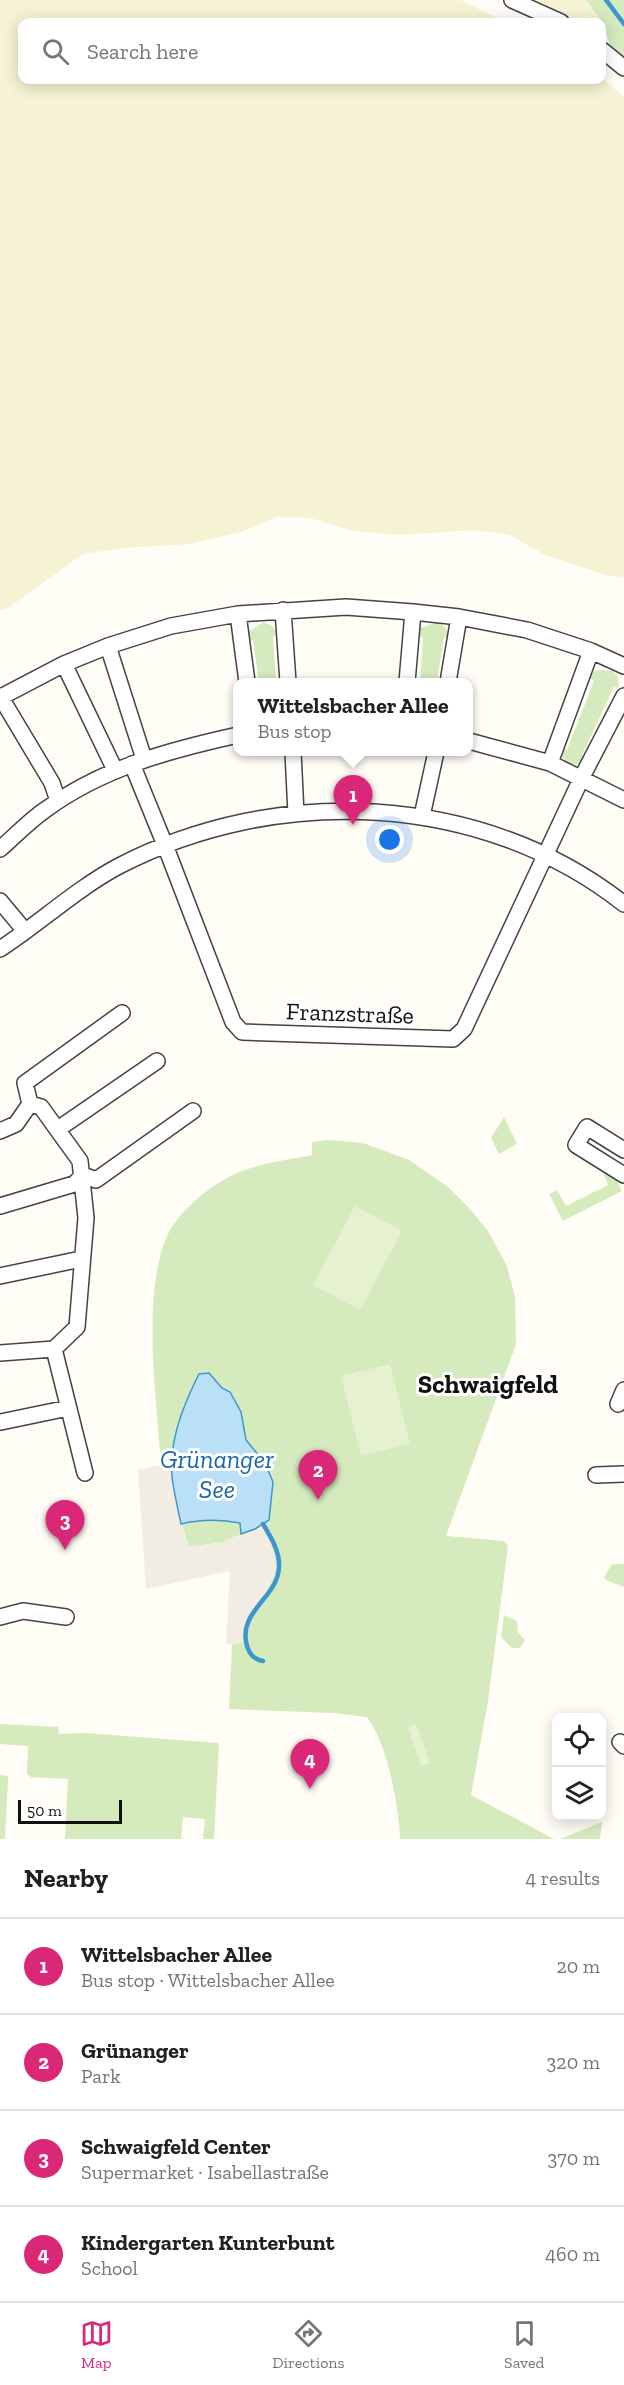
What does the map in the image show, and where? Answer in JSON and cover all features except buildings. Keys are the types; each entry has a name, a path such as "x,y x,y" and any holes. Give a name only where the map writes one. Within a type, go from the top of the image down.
{"street":[{"path":"513,0 552,18"},
{"path":"606,53 624,68"},
{"path":"58,801 52,783 0,696 64,664 108,646 171,626 283,610 346,607 413,612 459,617 527,630 591,651 624,666"},
{"path":"283,610 288,678"},
{"path":"407,678 413,612"},
{"path":"238,615 246,678"},
{"path":"449,678 459,617"},
{"name":"Franzstraße","path":"108,646 138,761 165,845 233,1022 242,1032 453,1038 464,1029 547,856 582,777 624,696"},
{"path":"550,763 591,651"},
{"path":"64,664 115,770"},
{"path":"0,849 43,811 115,770 138,761 233,736"},
{"path":"473,742 550,763 624,800"},
{"path":"292,756 296,814"},
{"path":"422,816 435,756"},
{"path":"0,950 117,868 165,845 243,821 296,814 365,812 422,816 470,827 547,856 598,883 624,904"},
{"path":"0,902 25,931"},
{"path":"0,1131 16,1124 30,1104 25,1083 122,1013"},
{"path":"58,1129 157,1061"},
{"path":"0,1353 54,1349 77,1327 86,1218 83,1175 80,1161 58,1129 41,1107 30,1104"},
{"path":"83,1175 96,1180 193,1112"},
{"path":"624,1150 587,1127 576,1145 624,1176"},
{"path":"0,1206 74,1184 83,1175"},
{"path":"0,1276 81,1259"},
{"path":"54,1349 85,1473"},
{"path":"1,1422 68,1408"},
{"path":"596,1475 624,1474"},
{"path":"0,1617 23,1611 66,1617"}],"shaded area":[{"path":"0,0 461,0 496,18 18,18 18,84 606,84 606,81 624,97 624,577 605,575 543,554 510,535 475,530 399,535 353,531 310,518 277,517 241,532 189,544 124,548 83,554 8,608 0,610"},
{"path":"532,0 586,0 598,18 566,18"},
{"path":"173,1462 172,1477 181,1524 189,1547 223,1542 261,1525 271,1543 276,1562 275,1575 247,1619 244,1642 226,1645 230,1571 146,1589 138,1470"}],"green space":[{"path":"586,0 624,0 624,60 611,47 606,33 606,18 599,18"},
{"path":"264,622 272,626 279,635 273,636 276,678 258,678 253,640 246,641 248,632"},
{"path":"438,622 445,627 450,637 444,637 438,678 420,678 423,637 416,636 420,628"},
{"path":"594,671 613,671 618,677 619,688 614,687 582,755 586,758 581,764 569,764 560,748 567,750 594,681 588,678"},
{"path":"504,1117 517,1144 499,1154 491,1138"},
{"path":"328,1140 363,1143 409,1160 448,1187 488,1231 507,1266 515,1297 516,1344 446,1536 504,1541 508,1546 488,1701 471,1795 554,1839 400,1839 391,1775 380,1742 367,1717 332,1713 229,1709 232,1644 244,1642 248,1620 271,1583 274,1558 261,1525 223,1542 189,1547 177,1505 173,1462 161,1464 153,1351 154,1293 158,1265 165,1241 177,1220 185,1210 215,1185 237,1173 265,1164 312,1155 312,1142"},
{"path":"609,1171 614,1174 622,1191 563,1221 549,1194 557,1190 566,1206 608,1185 604,1175"},
{"path":"355,1206 402,1231 360,1310 313,1285"},
{"path":"390,1364 410,1444 361,1456 341,1376"},
{"path":"612,1564 624,1564 624,1587 604,1577"},
{"path":"504,1615 517,1621 518,1632 525,1640 520,1648 512,1648 501,1637"},
{"path":"0,1724 58,1727 59,1734 85,1733 219,1743 214,1839 203,1839 205,1819 183,1817 181,1839 65,1839 68,1779 31,1777 27,1774 28,1746 0,1744"},
{"path":"416,1724 430,1763 421,1766 408,1727"},
{"path":"0,1775 8,1776 5,1839 0,1839"},
{"path":"602,1822 600,1839 560,1839"}],"water":[{"name":"Grünanger See","path":"209,1373 222,1388 230,1392 241,1412 246,1440 265,1463 273,1482 269,1520 241,1534 240,1523 203,1520 181,1524 175,1495 172,1463 178,1424 199,1374"}],"waterway":[{"path":"606,0 624,24"},
{"path":"263,1524 272,1539 279,1567 272,1588 252,1614 245,1634 249,1652 255,1658 263,1661"}],"place":[{"name":"Wittelsbacher Allee","path":"353,825"},
{"name":"Grünanger","path":"318,1500"},
{"name":"Schwaigfeld Center","path":"65,1550"},
{"name":"Kindergarten Kunterbunt","path":"310,1789"}],"district":[{"name":"Schwaigfeld","path":"488,1384"}]}
